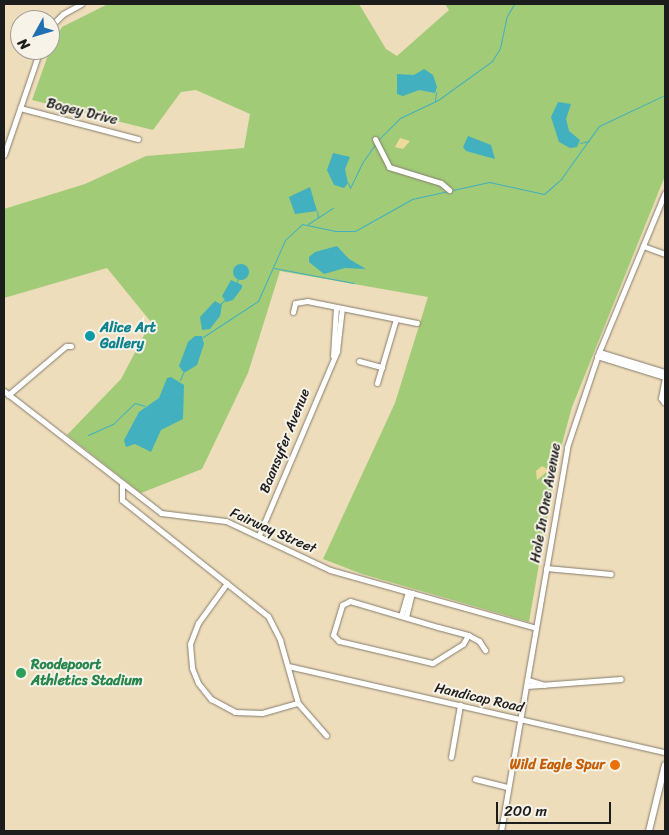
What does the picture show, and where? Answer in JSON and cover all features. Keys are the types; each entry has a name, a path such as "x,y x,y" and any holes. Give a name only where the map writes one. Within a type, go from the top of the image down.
{"main road":[{"path":"649,831 665,765"}],"street":[{"path":"60,17 82,4"},
{"path":"4,154 37,60"},
{"name":"Bogey Drive","path":"20,108 138,138"},
{"path":"377,141 382,157 389,167 441,183 449,190"},
{"name":"Hole In One Avenue","path":"501,831 522,719 567,447 598,354 665,192"},
{"path":"643,246 665,254"},
{"path":"293,312 293,305 302,300 417,323"},
{"name":"Baansyfer Avenue","path":"259,535 333,356 337,351 339,307"},
{"path":"377,383 396,319"},
{"path":"6,393 66,346 71,346"},
{"path":"598,354 665,375 661,398 664,402"},
{"path":"359,360 382,367"},
{"name":"Fairway Street","path":"6,393 155,510 169,516 226,521 330,570 536,628"},
{"path":"664,402 665,394"},
{"path":"122,485 121,499 259,607 273,623 298,703 326,735"},
{"path":"127,503 129,491"},
{"path":"546,568 612,574"},
{"path":"228,583 198,623 190,644 192,668 198,683 215,702 235,712 262,714 298,703"},
{"path":"404,617 410,593"},
{"path":"468,636 463,644 432,663 339,641 333,637 342,605 347,601 468,636 479,641 485,650"},
{"name":"Handicap Road","path":"288,666 665,752"},
{"path":"528,683 545,685 621,679"},
{"path":"451,757 460,705"},
{"path":"475,779 508,787"}],"green space":[{"path":"108,4 359,4 386,49 397,56 449,10 445,4 665,4 665,176 572,407 556,466 529,622 362,574 323,559 395,403 428,297 280,271 248,373 202,469 141,493 67,435 121,379 151,322 107,268 4,298 4,209 85,184 146,156 244,148 250,114 196,90 181,92 153,130 32,100 46,60 60,60 60,30 62,27"}],"sand":[{"path":"400,138 410,141 403,149 395,147"},
{"path":"542,466 549,470 537,480 536,471"}],"water":[{"path":"424,69 433,75 437,87 435,93 419,90 403,96 397,94 397,74 414,75"},
{"path":"558,102 571,104 566,119 569,131 580,140 577,147 570,148 559,142 551,117"},
{"path":"468,136 491,145 495,159 466,151 463,147"},
{"path":"333,153 350,157 345,169 348,183 344,188 334,185 327,170"},
{"path":"310,187 317,211 295,214 289,197"},
{"path":"337,246 349,259 366,269 345,268 324,274 309,262 309,257 315,252"},
{"path":"241,264 247,266 249,272 247,278 241,280 235,278 233,272 235,266"},
{"path":"231,280 242,285 242,288 233,300 226,302 222,296"},
{"path":"215,301 222,305 220,316 210,329 202,330 200,317"},
{"path":"195,336 202,336 204,344 197,365 184,373 179,366 188,342"},
{"path":"171,377 184,385 183,419 161,430 151,452 135,444 126,447 124,440 139,412 159,398 167,378"}],"waterway":[{"path":"378,140 400,118 438,100 492,61 500,48 507,16 514,4"},
{"path":"435,101 436,92"},
{"path":"203,337 258,301 285,240 302,224 335,231 355,231 412,199 489,182 544,194 561,179 599,126 665,95"},
{"path":"580,143 589,141"},
{"path":"350,188 362,163 376,143"},
{"path":"348,183 350,188"},
{"path":"308,224 333,208"},
{"path":"317,211 318,218"},
{"path":"274,268 354,283"},
{"path":"237,282 238,278"},
{"path":"220,304 225,300"},
{"path":"180,380 183,373"},
{"path":"88,435 113,424 135,403 145,406"}],"place":[{"name":"Alice Art Gallery","path":"90,336"},
{"name":"Roodepoort Athletics Stadium","path":"21,673"},
{"name":"Wild Eagle Spur","path":"615,765"}]}
